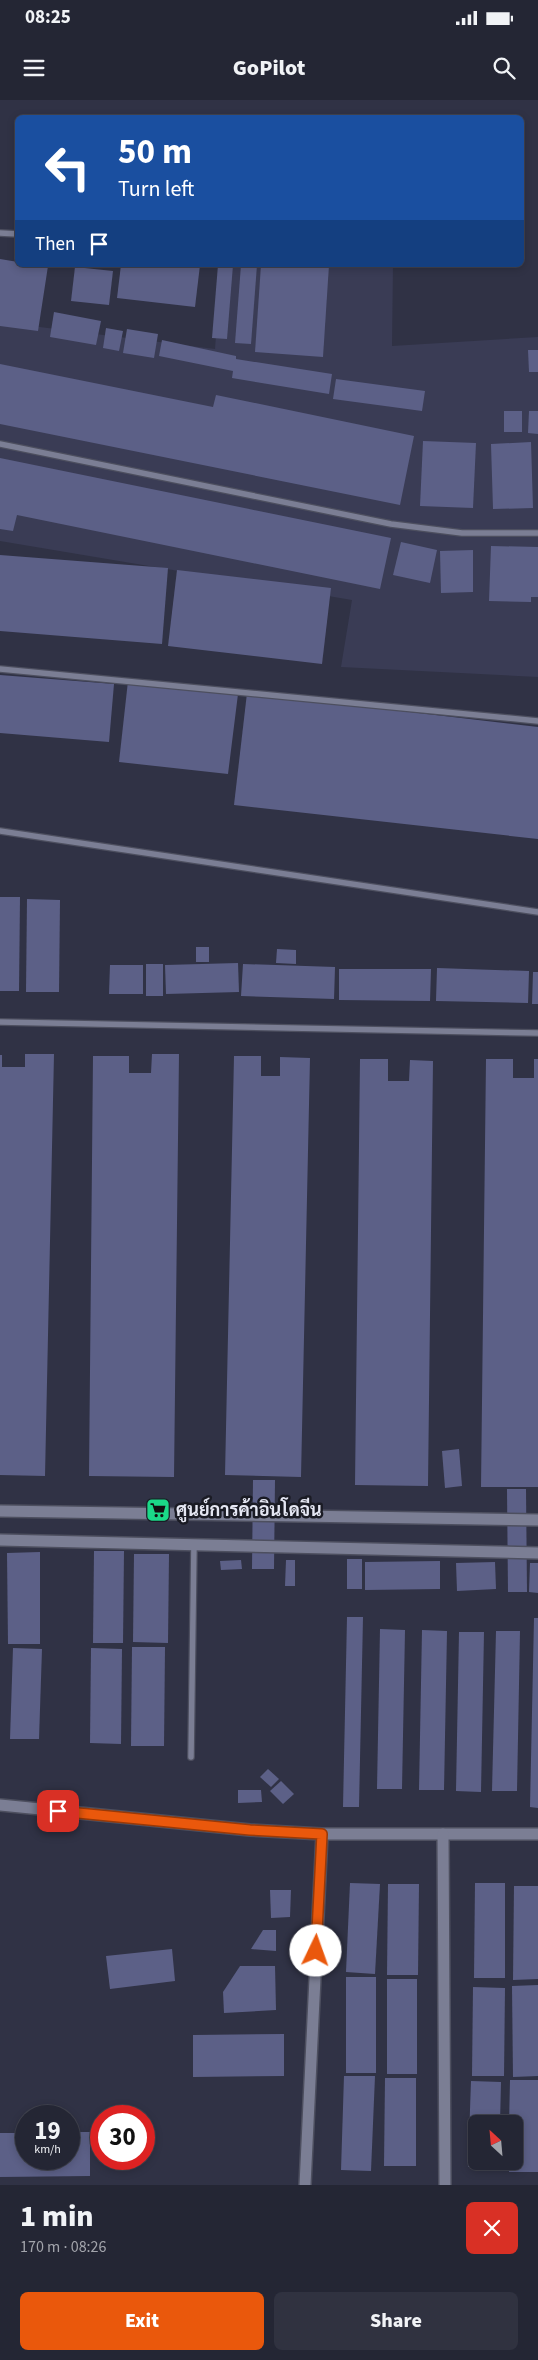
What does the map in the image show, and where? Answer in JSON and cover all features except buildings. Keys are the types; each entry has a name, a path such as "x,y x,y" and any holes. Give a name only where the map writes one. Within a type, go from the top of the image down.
{"street":[{"path":"0,1511 538,1520"},
{"path":"0,1540 538,1553"},
{"path":"0,1805 250,1830 322,1834 538,1834"},
{"path":"305,2185 322,1834"},
{"path":"443,1834 445,2185"}],"lane":[{"path":"0,233 15,234"},
{"path":"0,444 391,524 462,533 538,533"},
{"path":"0,670 538,721"},
{"path":"0,831 538,912"},
{"path":"0,1022 538,1033"},
{"path":"190,1757 194,1544"}],"shaded area":[{"path":"221,267 393,267 392,346 538,337 538,677 341,667 352,600 0,541 0,322 215,349"}],"place":[{"name":"ศูนย์การค้าอินโดจีน","path":"158,1510"}],"route":[{"path":"58,1811 250,1830 322,1834 316,1951"}]}
